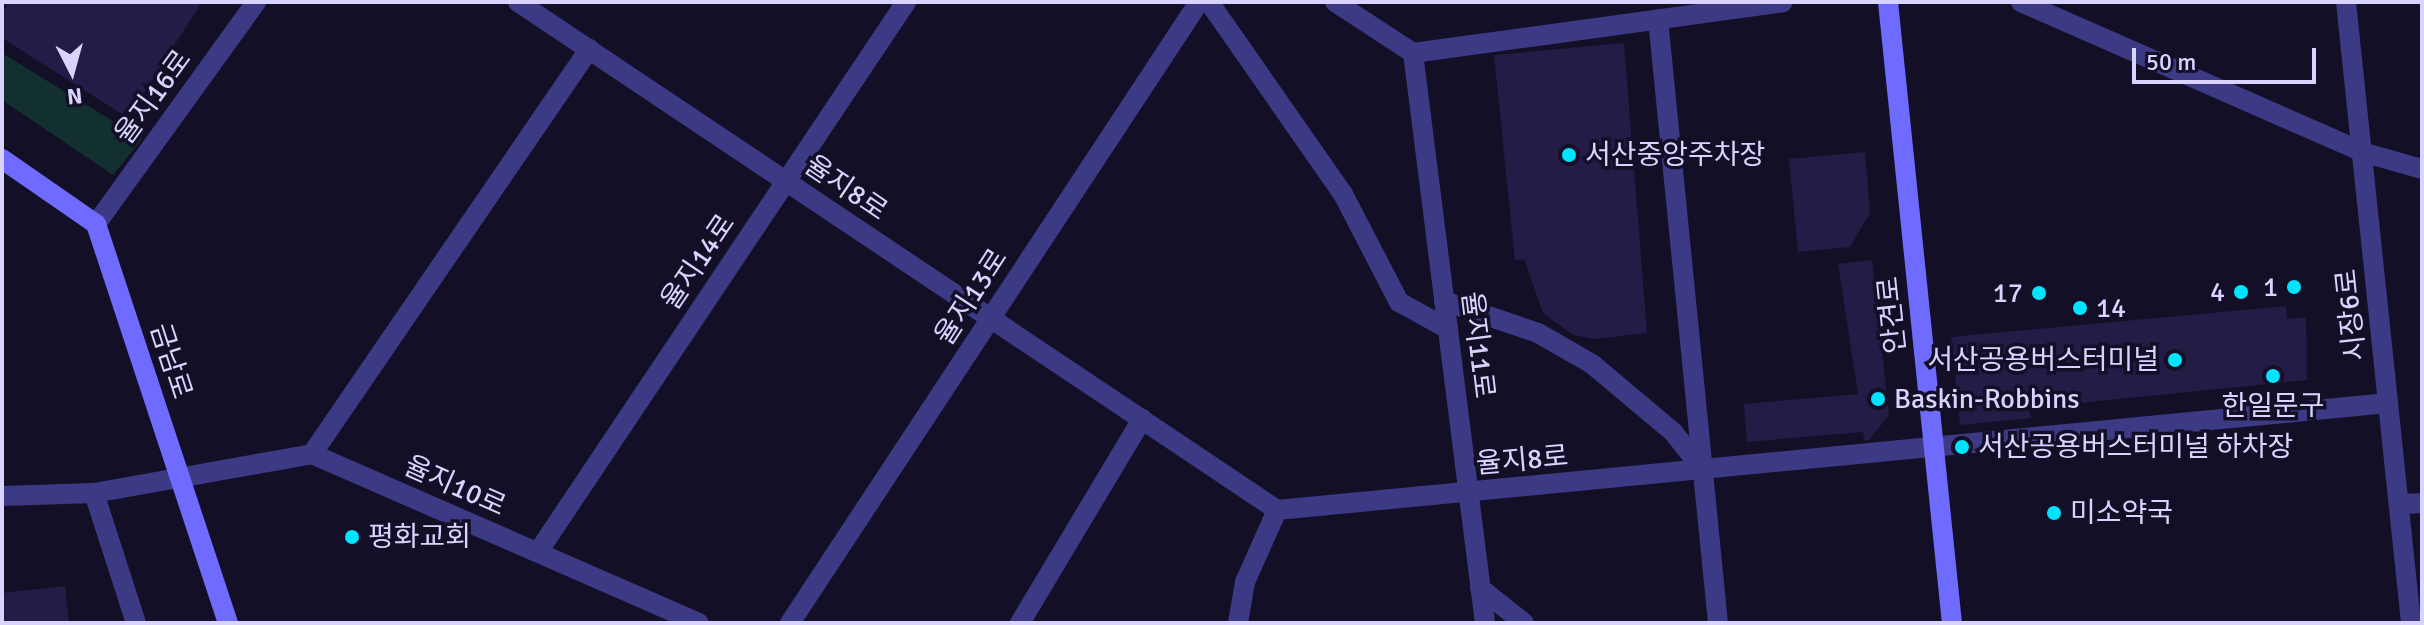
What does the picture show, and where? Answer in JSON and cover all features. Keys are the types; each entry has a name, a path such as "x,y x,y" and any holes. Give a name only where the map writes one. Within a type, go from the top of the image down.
{"street":[{"name":"율지16로","path":"96,224 256,2"},
{"name":"율지8로","path":"518,2 1277,510 1934,450 2388,403"},
{"name":"율지14로","path":"538,552 906,2"},
{"name":"율지13로","path":"790,623 1199,2"},
{"path":"1209,2 1343,194 1399,302 1448,329"},
{"path":"1335,2 1413,53 1783,2"},
{"name":"안견로","path":"1888,2 1952,623"},
{"path":"2021,2 2362,152 2422,169"},
{"name":"시장6로","path":"2346,2 2411,623"},
{"path":"1658,19 1718,623"},
{"path":"2,496 94,493 312,454 589,49"},
{"name":"율지11로","path":"1413,53 1485,623"},
{"path":"2,159 96,224"},
{"name":"금남로","path":"96,224 228,623"},
{"path":"1444,301 1538,333 1592,364 1673,432 1704,471"},
{"path":"1020,623 1142,419"},
{"name":"율지10로","path":"312,454 699,623"},
{"path":"94,493 136,623"},
{"path":"2399,504 2422,503"},
{"path":"1238,623 1245,582 1277,510"},
{"path":"1480,588 1524,623"}],"green space":[{"path":"2,53 142,139 113,175 2,100"}],"building":[{"path":"9,2 202,2 128,118 2,38 2,13"},
{"name":"서산중앙주차장","path":"1624,43 1647,333 1594,339 1573,335 1543,313 1524,259 1515,261 1494,55"},
{"path":"1865,152 1870,213 1850,247 1798,252 1789,159"},
{"path":"1872,260 1889,415 1869,440 1864,440 1863,432 1747,442 1744,404 1858,394 1838,264"},
{"name":"서산공용버스터미널","path":"2286,306 2287,319 2306,317 2307,380 2030,408 2031,418 1960,425 1951,337"},
{"path":"65,586 69,623 2,623 2,593"}],"place":[{"name":"서산중앙주차장","path":"1569,155"},
{"name":"1","path":"2294,287"},
{"name":"4","path":"2241,292"},
{"name":"17","path":"2039,293"},
{"name":"14","path":"2080,308"},
{"name":"서산공용버스터미널","path":"2175,360"},
{"name":"한일문구","path":"2273,376"},
{"name":"Baskin-Robbins","path":"1878,399"},
{"name":"서산공용버스터미널 하차장","path":"1962,447"},
{"name":"미소약국","path":"2054,513"},
{"name":"평화교회","path":"352,537"}]}
